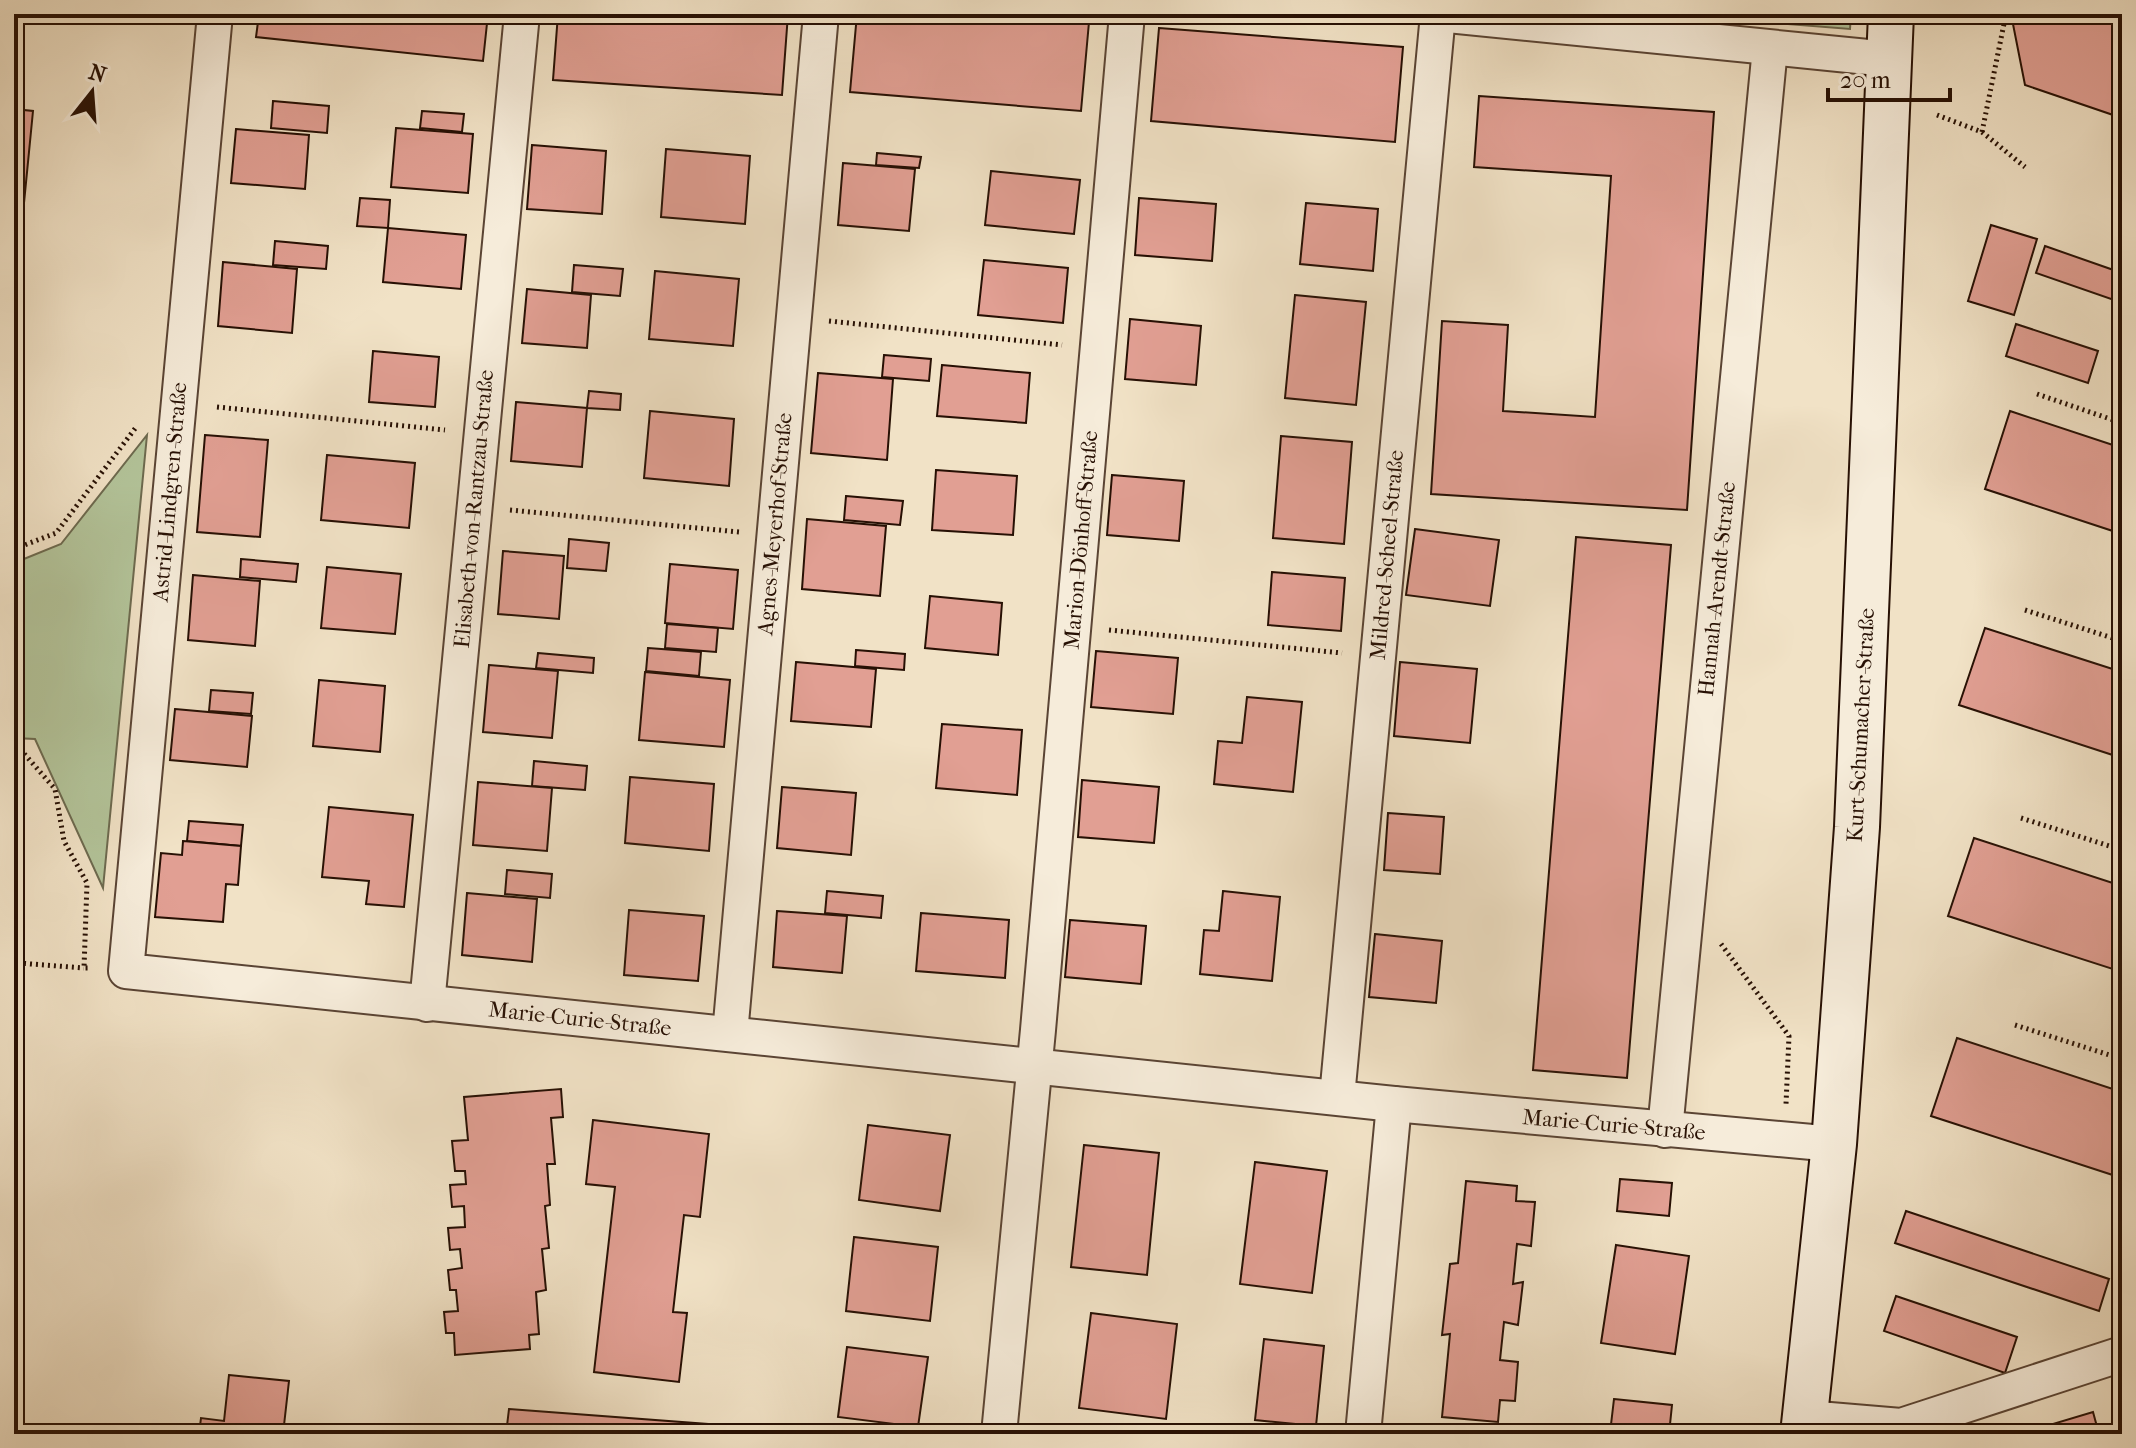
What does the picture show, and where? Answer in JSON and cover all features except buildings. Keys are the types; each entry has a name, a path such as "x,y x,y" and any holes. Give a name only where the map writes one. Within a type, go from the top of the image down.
{"main road":[{"name":"Kurt-Schumacher-Straße","path":"1804,1426 1834,1144 1857,827 1891,14"}],"street":[{"name":"Astrid-Lindgren-Straße","path":"126,971 215,14"},
{"name":"Elisabeth-von-Rantzau-Straße","path":"427,1004 522,14"},
{"name":"Agnes-Meyerhof-Straße","path":"730,1034 821,14"},
{"name":"Marion-Dönhoff-Straße","path":"1034,1066 1127,14"},
{"path":"1438,14 1888,59"},
{"name":"Mildred-Scheel-Straße","path":"1337,1097 1438,14"},
{"name":"Hannah-Arendt-Straße","path":"1665,1130 1770,48"},
{"name":"Marie-Curie-Straße","path":"126,971 1394,1104 1834,1144"},
{"path":"999,1434 1034,1066"},
{"path":"1363,1434 1394,1104"},
{"path":"1804,1426 1901,1426 2122,1354"}],"path":[{"path":"1982,132 2006,14"},
{"path":"1937,115 1982,132 2025,167"},
{"path":"792,317 1098,348"},
{"path":"2037,394 2122,423"},
{"path":"14,549 56,533 138,425 178,403 480,434"},
{"path":"473,507 775,535"},
{"path":"2025,610 2122,641"},
{"path":"1073,626 1377,656"},
{"path":"14,750 21,750 55,789 64,841 87,883 84,968"},
{"path":"2021,818 2122,850"},
{"path":"14,887 21,908 14,1011"},
{"path":"1687,899 1789,1036 1788,1061"},
{"path":"18,963 126,971"},
{"path":"2015,1025 2122,1059"}],"green space":[{"path":"1663,14 1851,14 1850,29"},
{"path":"147,435 103,888 35,739 14,738 14,563 61,544"}]}
